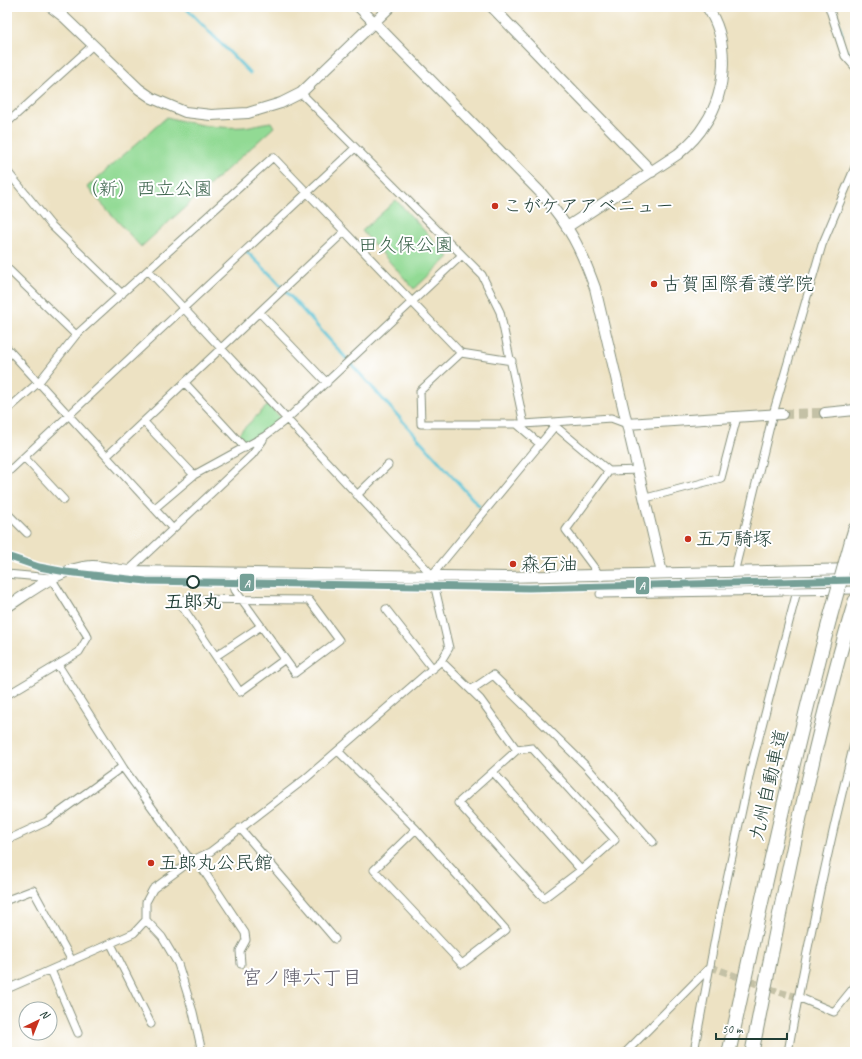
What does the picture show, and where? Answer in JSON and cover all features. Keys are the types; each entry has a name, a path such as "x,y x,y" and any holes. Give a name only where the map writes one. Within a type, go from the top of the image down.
{"highway":[{"name":"九州自動車道","path":"729,1052 768,872 807,704 854,534"},
{"name":"九州自動車道","path":"752,1052 782,902 826,710 855,601"}],"street":[{"path":"51,7 139,89 152,98 185,112 211,115 248,113 281,102 301,93 390,7"},
{"path":"360,7 541,193 567,226 582,252 595,288 646,498 662,573"},
{"path":"492,7 652,172"},
{"path":"567,226 652,172 693,141 706,123 713,110 720,90 723,66 720,39 711,13 707,7"},
{"path":"829,7 845,56 855,67"},
{"path":"7,123 93,45"},
{"path":"301,93 482,275 500,312 512,361 520,424 540,444"},
{"path":"7,473 355,148"},
{"path":"7,410 38,382 76,335 273,157 461,353 512,361"},
{"path":"734,573 778,414 822,245 855,166"},
{"path":"7,171 51,225 122,294"},
{"path":"107,456 222,349 344,232"},
{"path":"155,508 194,476 265,436 287,419 462,255"},
{"path":"7,268 76,335"},
{"path":"7,990 134,933 146,920 146,902 153,889 194,860 210,852 338,751 433,669 441,661 449,648 432,575 148,270"},
{"path":"260,313 327,383"},
{"path":"7,348 173,529"},
{"path":"461,353 420,392 421,424 557,424 610,418 627,424 778,414"},
{"path":"185,383 245,448"},
{"path":"825,413 855,410"},
{"path":"646,498 721,478 737,417"},
{"path":"144,422 194,476"},
{"path":"432,575 557,424"},
{"path":"557,424 609,471 639,470"},
{"path":"128,571 252,455 265,436"},
{"path":"24,457 64,500"},
{"path":"358,495 388,465"},
{"path":"601,577 566,530 609,471"},
{"path":"7,513 27,533"},
{"path":"7,607 52,578 74,569 91,566 128,571 234,574 432,575 506,578 601,577 662,573 855,570"},
{"path":"7,574 52,578"},
{"path":"234,574 233,582 235,590 242,599 261,626 285,659 295,673 339,640 309,600 242,599 177,599 240,692 285,659"},
{"path":"7,695 79,652 88,637 52,578"},
{"path":"600,594 732,590 740,593 797,591 807,589 855,590"},
{"path":"694,1052 711,967 719,917 751,768 797,591"},
{"path":"386,609 433,669"},
{"path":"216,656 261,626"},
{"path":"441,661 480,699 517,750"},
{"path":"58,665 122,766 194,860 245,933 246,940 240,951 241,964"},
{"path":"471,690 494,675 585,765 653,842"},
{"path":"788,1052 798,997 840,800 855,740"},
{"path":"532,748 615,840 581,870 544,898 458,803 494,772 517,750 532,748"},
{"path":"338,751 416,829 506,930 462,964 374,870 416,829"},
{"path":"7,840 46,822 122,766"},
{"path":"494,772 581,870"},
{"path":"240,828 334,939"},
{"path":"7,900 33,890 72,961"},
{"path":"146,920 162,937 178,964 193,1012 202,1052"},
{"path":"111,944 151,1024"},
{"path":"626,1052 711,967"},
{"path":"51,970 78,1033"},
{"path":"798,997 834,1012 855,986"}],"green space":[{"name":"（新）西立公園","path":"167,117 215,127 244,127 271,122 274,127 141,247 87,187"},
{"name":"田久保公園","path":"396,200 449,257 414,289 362,231"},
{"path":"268,405 281,418 275,425 243,443 236,436"}],"waterway":[{"path":"185,7 250,73"},
{"path":"834,7 842,35"},
{"path":"846,50 855,61"},
{"path":"245,250 273,277 479,506"}],"tunnel":[{"path":"782,414 825,413"},
{"path":"711,967 779,992 798,997"}],"transit line":[{"name":"A","path":"7,556 39,567 66,572 146,581 529,588 855,580"}],"place":[{"name":"こがケアアベニュー","path":"495,206"},
{"name":"古賀国際看護学院","path":"654,284"},
{"name":"五万騎塚","path":"688,539"},
{"name":"森石油","path":"513,564"},
{"name":"五郎丸","path":"193,582"},
{"name":"五郎丸公民館","path":"151,863"}],"district":[{"name":"宮ノ陣六丁目","path":"302,977"}]}
